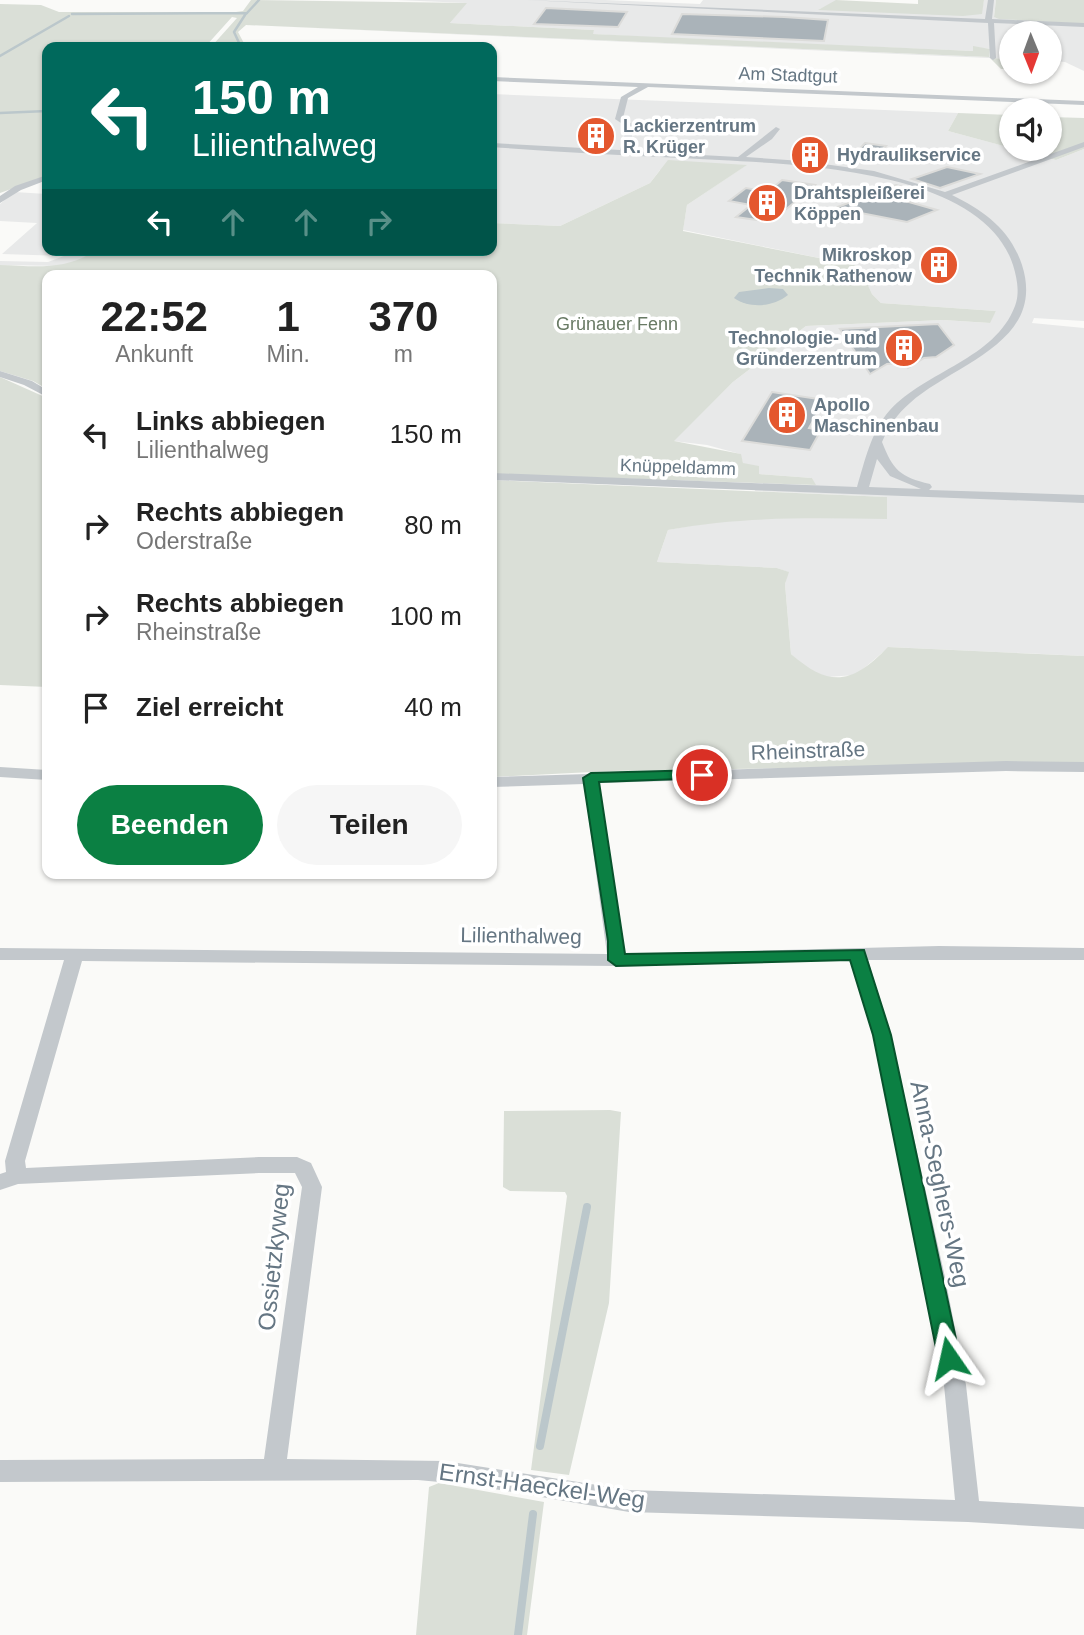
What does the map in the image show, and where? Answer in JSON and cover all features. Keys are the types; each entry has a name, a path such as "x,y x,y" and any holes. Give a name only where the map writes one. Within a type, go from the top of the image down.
{"street":[{"path":"529,0 1084,25"},
{"path":"991,0 988,18 992,21 993,58"},
{"name":"Am Stadtgut","path":"497,79 1084,103"},
{"path":"623,152 631,126 619,119 625,97 645,86"},
{"path":"740,159 773,135 776,129"},
{"path":"944,195 1084,144"},
{"path":"497,145 740,159 859,173 944,195 980,213 1003,235 1021,277 1023,293 1019,308 998,338 968,361 905,400 890,416 862,491 1084,499"},
{"path":"518,159 527,147"},
{"path":"0,200 18,188 42,179"},
{"path":"0,374 28,383 42,391"},
{"path":"878,444 880,460 899,478 932,489 963,494"},
{"name":"Knüppeldamm","path":"497,477 862,491"},
{"name":"Rheinstraße","path":"497,782 1084,766"},
{"path":"0,772 42,775"},
{"path":"591,778 617,941 616,960"},
{"name":"Lilienthalweg","path":"0,954 616,960 939,952 1084,954"},
{"name":"Ossietzkyweg","path":"75,953 8,1179 259,1165 297,1165 304,1168 312,1187 274,1471"},
{"name":"Anna-Seghers-Weg","path":"858,954 882,1035 933,1277 954,1385 968,1511"},
{"name":"Ernst-Haeckel-Weg","path":"0,1471 418,1469 464,1472 629,1501 968,1511 1084,1518"}],"shaded area":[{"path":"272,0 247,25 989,57 990,49 973,47 973,51 680,39 592,34 594,30 450,23 466,3 397,0 605,0 700,4 703,0 836,0 838,1 820,9 981,14 984,0 996,0 994,17 1045,21 999,21 999,58 246,25"},
{"path":"1062,22 1084,24 1084,71 1062,62"},
{"path":"497,94 958,113 948,131 999,145 999,161 1062,161 1062,158 1084,149 1084,321 1034,318 1032,323 1084,328 1084,656 889,647 856,675 827,677 811,672 791,654 785,584 788,572 777,568 657,562 668,530 716,521 778,517 887,497 755,491 754,484 815,485 812,478 759,474 743,463 740,454 707,445 673,441 733,382 806,326 943,320 989,323 996,311 881,303 872,294 858,266 683,230 687,205 745,166 660,170 650,183 560,226 497,223"},
{"path":"14,192 42,194 42,255 2,254 37,223 0,221 0,204"},
{"path":"64,256 86,256 61,266 0,265 0,261 48,262"},
{"path":"783,289 788,295 761,305 747,304 734,298 739,292"}],"green space":[{"path":"251,0 467,3 450,23 594,30 593,34 973,51 973,46 990,49 989,57 246,25 238,32 243,42 215,42 237,18 232,17 210,42 42,42 42,178 0,193 0,4 41,5 59,12 243,11"},
{"path":"836,0 918,4 918,0 984,0 982,14 963,16 818,10"},
{"path":"996,0 1084,0 1084,24 994,17"},
{"path":"990,58 999,58 999,67"},
{"path":"958,113 999,115 999,145 948,131"},
{"path":"1062,117 1084,118 1084,149 1062,158"},
{"name":"Grünauer Fenn","path":"668,160 747,165 687,205 683,231 859,266 872,294 881,303 996,311 990,323 943,320 806,326 733,382 674,441 741,454 743,463 759,466 759,474 812,478 816,485 497,474 497,270 42,270 42,386 0,371 0,265 60,264 85,256 497,256 497,223 560,226 650,183"},
{"path":"0,377 42,396 42,687 0,685"},
{"path":"497,480 887,497 887,519 750,520 668,530 657,562 777,568 789,572 785,584 791,654 818,673 830,677 841,677 864,668 888,647 1084,656 1084,763 611,771 497,777"},
{"path":"504,1111 621,1112 609,1303 569,1475 531,1470 567,1196 565,1192 510,1191 503,1187"},
{"path":"439,1483 544,1502 527,1635 416,1635 429,1487"}],"building":[{"path":"546,8 627,12 618,27 534,24"},
{"path":"682,14 828,20 824,41 672,34"},
{"path":"865,143 886,146 870,162 849,160"},
{"path":"947,167 980,174 940,188 912,179"},
{"name":"Drahtspleißerei Köppen","path":"782,180 815,185 771,222 736,217 751,205 729,201 746,188 768,192"},
{"path":"896,185 925,194 905,201 937,210 907,222 835,208"},
{"name":"Technologie- und Gründerzentrum","path":"938,324 954,345 936,357 924,358 908,368 904,363 887,364 870,374 840,329"},
{"name":"Apollo Maschinenbau","path":"772,392 825,400 809,428 821,430 810,450 742,441"}],"waterway":[{"path":"247,13 259,0"},
{"path":"72,14 247,13"},
{"path":"239,42 234,32 245,15"},
{"path":"0,56 69,16"},
{"path":"0,113 42,111"},
{"path":"540,1446 587,1207"},
{"path":"518,1635 533,1514"}],"place":[{"name":"Lackierzentrum R. Krüger","path":"596,136"},
{"name":"Hydraulikservice","path":"810,155"},
{"name":"Drahtspleißerei Köppen","path":"767,203"},
{"name":"Mikroskop Technik Rathenow","path":"939,265"},
{"name":"Technologie- und Gründerzentrum","path":"904,348"},
{"name":"Apollo Maschinenbau","path":"787,415"}],"route":[{"path":"702,775 591,778 605,880 617,941 616,960 858,954 882,1035 949,1358"}]}
